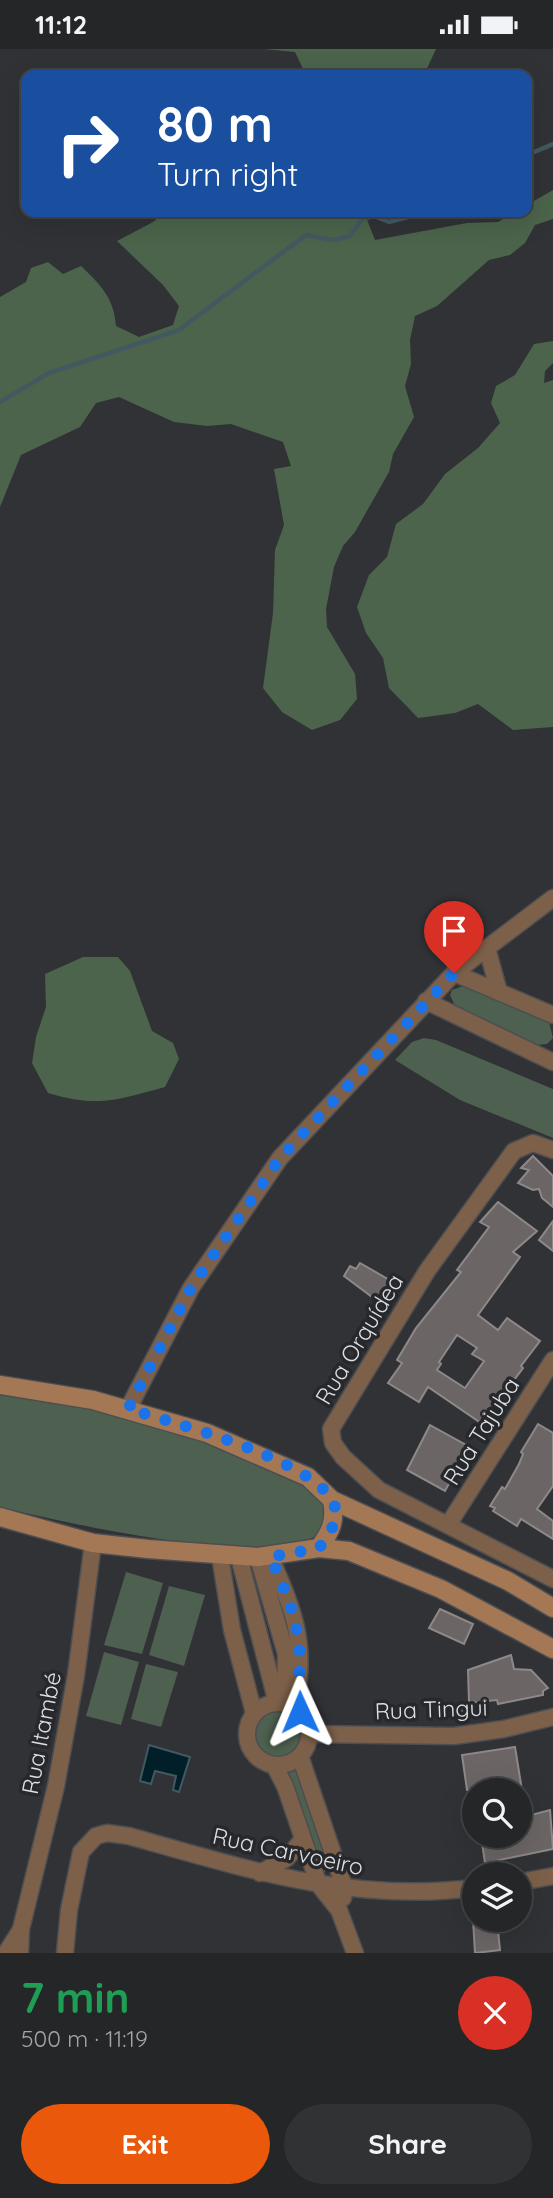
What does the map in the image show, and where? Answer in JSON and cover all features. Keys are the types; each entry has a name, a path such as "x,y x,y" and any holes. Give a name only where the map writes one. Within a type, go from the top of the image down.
{"street":[{"path":"128,1409 191,1288 280,1158 454,973 553,898"},
{"path":"487,948 499,992"},
{"path":"454,973 553,1015"},
{"path":"426,1001 553,1062"},
{"name":"Rua Orquídea","path":"553,1150 533,1143 514,1151 427,1271 331,1429 333,1443 343,1457 379,1490 553,1579"},
{"name":"Rua Tajuba","path":"449,1525 553,1360"},
{"path":"0,1385 128,1409 207,1433 275,1460 308,1477 332,1500 508,1581 553,1608"},
{"path":"319,1548 330,1533 335,1517 332,1500"},
{"path":"0,1517 93,1543 220,1556 264,1557 319,1548 349,1551 441,1589 553,1649"},
{"name":"Rua Itambé","path":"20,1953 21,1929 58,1774 76,1675 93,1543"},
{"path":"220,1556 229,1609 254,1713 247,1731 251,1750 257,1758 274,1765 293,1762 300,1756 310,1734 305,1718 285,1704 251,1602 240,1557"},
{"path":"254,1713 285,1704 300,1682 294,1652 271,1598 264,1557"},
{"path":"264,1557 297,1623 294,1652"},
{"path":"229,1609 271,1598"},
{"name":"Rua Tingui","path":"310,1734 454,1736 504,1729 553,1717"},
{"path":"300,1756 345,1889 339,1910"},
{"path":"274,1765 285,1786 319,1885 339,1910 355,1953"},
{"name":"Rua Carvoeiro","path":"65,1953 69,1910 81,1852 96,1836 107,1833 129,1836 260,1873 319,1885 412,1892 462,1889"},
{"path":"260,1873 286,1858 303,1839"},
{"path":"532,1880 553,1876"},
{"name":"Rua Itambé","path":"6,1953 21,1929"}],"green space":[{"path":"264,49 436,49 426,70 304,70 295,52"},
{"path":"553,190 553,219 535,225 525,243 510,255 489,260 437,306 415,316 410,340 411,364 405,386 414,417 393,454 389,472 355,532 343,546 334,567 326,609 327,627 355,674 357,699 340,720 312,730 282,712 263,688 273,613 275,550 284,525 274,469 291,466 283,442 231,424 207,426 174,422 119,397 96,403 80,427 21,455 0,507 0,297 26,282 31,268 48,262 63,274 81,266 105,293 115,316 116,326 139,337 173,325 179,306 163,285 117,241 159,217 366,217 375,240 467,223 498,222 506,217 532,217 532,202"},
{"path":"553,341 553,363 545,371 544,383 553,380 553,727 513,730 478,704 455,713 418,718 389,688 383,658 366,633 357,607 369,575 387,557 396,524 423,504 445,474 478,448 500,423 491,403 496,386 515,375 534,344"},
{"path":"83,957 118,957 130,971 152,1031 173,1043 179,1059 165,1087 107,1101 65,1098 48,1093 32,1063 36,1037 46,1007 45,974"},
{"path":"466,985 549,1022 553,1038 547,1044 536,1045 455,1006 450,995 452,990"},
{"path":"424,1038 436,1040 553,1089 553,1138 460,1100 395,1060 412,1042"},
{"path":"0,1388 24,1390 186,1434 276,1467 307,1484 324,1501 323,1529 295,1544 248,1547 190,1543 128,1534 0,1507"},
{"path":"126,1572 163,1583 142,1654 104,1645"},
{"path":"169,1586 205,1595 184,1666 149,1655"},
{"path":"104,1652 139,1662 121,1725 86,1716"},
{"path":"146,1664 178,1672 161,1727 131,1719"},
{"path":"279,1709 289,1711 297,1717 303,1725 303,1745 297,1753 289,1759 279,1761 269,1759 261,1753 255,1745 253,1735 255,1725 261,1717 269,1711"},
{"path":"296,1770 329,1868 325,1872 319,1871 285,1773"}],"water":[{"path":"149,1745 190,1757 179,1792 173,1790 176,1776 155,1771 151,1784 140,1781"}],"building":[{"path":"533,1156 553,1176 553,1207 542,1198 539,1189 533,1190 518,1183 529,1170 521,1168"},
{"path":"498,1202 537,1231 513,1252 520,1257 478,1315 498,1330 507,1318 540,1341 481,1423 428,1387 419,1402 388,1383 402,1363 397,1360 416,1328 461,1272 457,1270 489,1227 480,1222","holes":["457,1335 477,1348 472,1354 484,1361 465,1388 437,1370 441,1364 439,1362"]},
{"path":"553,1221 553,1251 539,1240"},
{"path":"360,1263 393,1282 380,1303 344,1276 350,1266 356,1269"},
{"path":"538,1424 553,1433 553,1486 537,1509 553,1521 553,1539 521,1519 517,1526 493,1511 495,1508 490,1506 502,1487 505,1489 519,1464 523,1454 521,1452"},
{"path":"430,1425 466,1445 462,1452 465,1454 445,1491 407,1470"},
{"path":"440,1609 473,1624 464,1644 429,1628"},
{"path":"511,1655 514,1669 531,1670 548,1688 543,1691 543,1695 498,1704 497,1700 469,1703 468,1670"},
{"path":"475,1703 476,1714 458,1716 457,1705"},
{"path":"515,1747 520,1778 465,1778 462,1755"},
{"path":"550,1810 553,1849 485,1862 483,1848 532,1848 532,1815"},
{"path":"474,1932 498,1932 500,1950 475,1953"}],"waterway":[{"path":"532,153 553,144"},
{"path":"0,402 49,373 179,330 306,235 332,240 350,236 362,219 370,217"},
{"path":"376,217 389,222 408,217"}],"route":[{"path":"300,1712 294,1707 300,1682 301,1650 297,1623 270,1557 319,1548 330,1533 335,1517 332,1500 308,1477 275,1460 207,1433 128,1409 191,1288 280,1158 454,973"}]}
